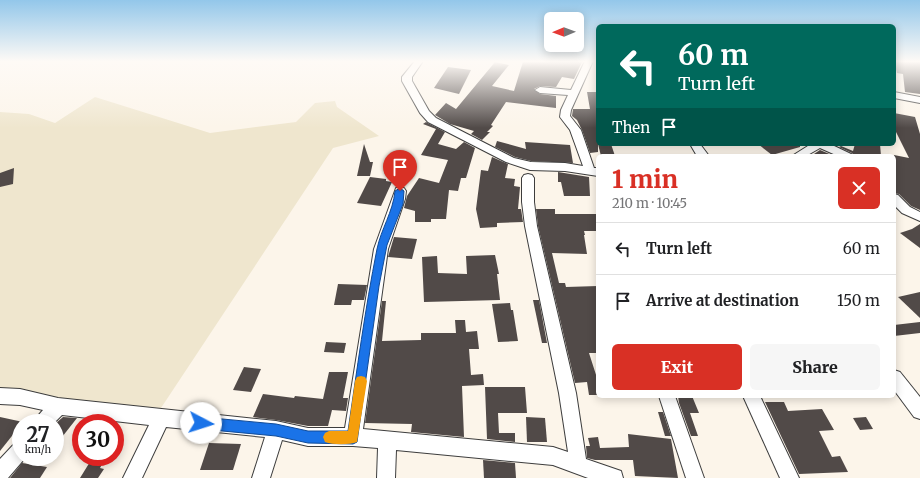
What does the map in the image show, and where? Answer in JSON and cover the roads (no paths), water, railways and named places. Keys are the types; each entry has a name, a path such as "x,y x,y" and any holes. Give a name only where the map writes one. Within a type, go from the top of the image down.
{"street":[{"path":"408,83 425,113 432,120 459,136 493,150 510,160 530,166 565,167 594,171"},
{"path":"579,83 566,110 565,117 573,124 577,132 580,145 594,171"},
{"path":"540,90 574,93"},
{"path":"896,94 920,100"},
{"path":"802,154 816,146"},
{"path":"824,146 842,154"},
{"path":"528,178 527,195 538,256 576,433 578,465"},
{"path":"353,438 374,286 382,245 398,204 400,191"},
{"path":"896,200 906,210 920,217"},
{"path":"896,380 920,411"},
{"path":"0,396 20,397 58,406 276,430 308,437 387,440 553,456 614,478"},
{"path":"668,398 695,478"},
{"path":"752,398 790,478"},
{"path":"51,414 58,406"},
{"path":"132,478 161,418"},
{"path":"261,478 276,430"},
{"path":"386,478 387,440"},
{"path":"0,473 12,459"}]}
